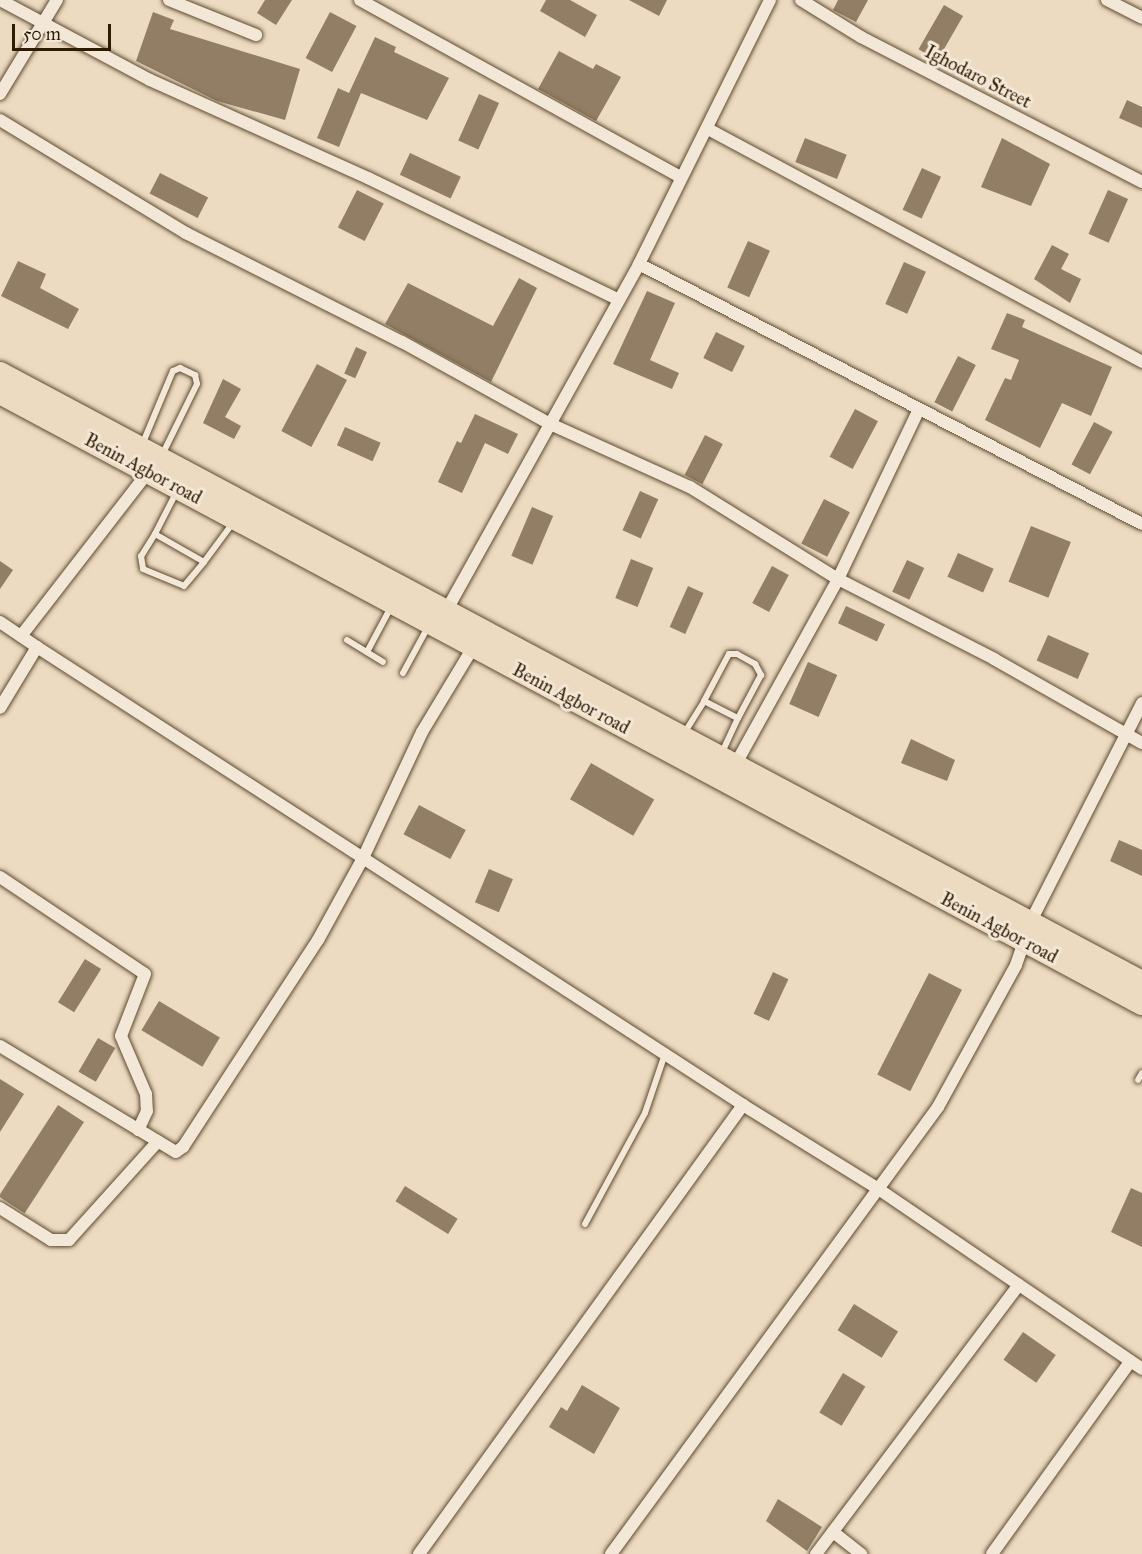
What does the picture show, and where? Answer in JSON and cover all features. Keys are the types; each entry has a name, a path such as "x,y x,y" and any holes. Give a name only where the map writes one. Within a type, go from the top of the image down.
{"highway":[{"name":"Benin Agbor road","path":"0,373 150,460 477,640 1027,932 1142,982"},
{"name":"Benin Agbor road","path":"0,393 150,460 178,488 393,604 437,618"},
{"name":"Benin Agbor road","path":"477,640 727,763 1027,932 1142,1004"}],"street":[{"path":"0,0 150,80 368,178 619,300"},
{"path":"0,94 57,0"},
{"path":"169,0 256,35"},
{"path":"360,0 680,177"},
{"path":"437,618 639,264 680,177 708,129 770,0"},
{"name":"Ighodaro Street","path":"801,0 861,37 1142,182"},
{"path":"1107,0 1142,18"},
{"path":"0,120 186,233 402,342 548,423 690,487 838,579 994,659 1142,743"},
{"path":"708,129 1142,362"},
{"path":"639,264 1142,524"},
{"path":"727,763 838,579 919,409"},
{"path":"21,636 150,460"},
{"path":"0,622 743,1106 877,1188 1129,1363 1142,1369"},
{"path":"0,1046 176,1152 183,1147 318,940 363,858 422,732 477,640"},
{"path":"0,708 38,647"},
{"path":"611,1554 938,1107 1016,965 1027,932 1142,704"},
{"path":"0,877 145,974 120,1036 146,1094 147,1111 138,1130"},
{"path":"419,1554 743,1106"},
{"path":"0,1208 51,1240 69,1240 158,1141"},
{"path":"816,1554 1019,1285"},
{"path":"992,1554 1129,1363"},
{"path":"833,1533 861,1554"}],"lane":[{"path":"180,369 195,375 196,384 150,460 173,371 180,369"},
{"path":"178,488 141,556 143,569 184,586 236,519"},
{"path":"155,534 204,562"},
{"path":"367,652 393,604"},
{"path":"403,673 437,618"},
{"path":"348,640 383,662"},
{"path":"682,739 729,654 737,654 755,664 761,675 738,718 727,763"},
{"path":"704,701 738,718"},
{"path":"585,1224 645,1113 665,1054"},
{"path":"1138,1080 1142,1073"}],"building":[{"path":"265,0 292,0 276,25 257,13"},
{"path":"546,0 570,0 597,15 585,37 540,11"},
{"path":"629,0 667,0 659,16"},
{"path":"838,0 868,0 856,22 833,10"},
{"path":"944,5 963,16 938,60 918,49"},
{"path":"153,12 174,20 170,29 300,69 285,120 217,101 136,61"},
{"path":"330,12 356,26 332,72 306,58"},
{"path":"375,37 396,47 394,52 449,78 427,120 361,93 339,147 317,138 338,88 349,93"},
{"path":"559,51 593,69 596,64 621,77 596,121 538,89"},
{"path":"479,94 499,103 478,150 458,141"},
{"path":"1127,100 1142,107 1142,128 1119,118"},
{"path":"805,138 847,155 837,179 795,162"},
{"path":"1002,138 1050,164 1031,206 981,187"},
{"path":"410,153 461,177 451,198 400,175"},
{"path":"922,168 941,177 922,219 903,210"},
{"path":"160,173 208,198 198,218 150,193"},
{"path":"357,190 384,204 365,241 338,227"},
{"path":"1108,190 1128,199 1109,243 1088,234"},
{"path":"748,241 770,251 749,297 727,288"},
{"path":"1052,245 1069,254 1061,269 1081,279 1070,303 1034,279"},
{"path":"18,261 46,274 40,288 79,309 68,329 1,296"},
{"path":"904,262 926,272 907,314 885,304"},
{"path":"519,278 537,288 491,382 385,324 408,283 493,326"},
{"path":"647,291 675,303 650,360 679,373 672,389 613,364"},
{"path":"1007,313 1025,320 1022,327 1112,367 1091,416 1062,403 1040,448 985,420 1005,378 1011,380 1019,360 991,349"},
{"path":"716,332 745,346 732,372 703,358"},
{"path":"356,347 367,352 355,378 344,373"},
{"path":"958,356 976,365 952,411 934,402"},
{"path":"317,364 347,380 311,447 281,431"},
{"path":"223,379 241,389 225,417 241,426 234,439 203,423"},
{"path":"855,409 878,421 853,469 830,457"},
{"path":"475,414 518,434 508,454 485,443 462,493 438,482 457,441 461,443"},
{"path":"1094,422 1113,432 1090,474 1071,464"},
{"path":"345,427 381,443 372,461 337,445"},
{"path":"705,435 723,444 702,484 685,475"},
{"path":"640,491 658,499 641,538 623,530"},
{"path":"824,499 850,512 827,557 801,544"},
{"path":"532,507 553,516 532,565 511,556"},
{"path":"1031,526 1071,542 1048,598 1009,582"},
{"path":"958,553 994,569 983,593 947,577"},
{"path":"631,559 653,568 638,607 615,598"},
{"path":"907,560 924,568 909,600 892,592"},
{"path":"0,561 13,570 0,589"},
{"path":"772,566 789,575 769,612 752,603"},
{"path":"688,586 704,593 685,634 670,627"},
{"path":"846,606 885,624 877,641 838,623"},
{"path":"1048,635 1089,653 1078,679 1037,661"},
{"path":"808,662 837,675 819,717 789,704"},
{"path":"911,739 955,760 947,781 901,763"},
{"path":"591,763 654,800 633,836 570,799"},
{"path":"419,805 466,830 450,859 404,834"},
{"path":"1119,840 1142,850 1142,876 1110,861"},
{"path":"489,869 513,879 499,912 475,902"},
{"path":"85,959 101,969 74,1012 58,1002"},
{"path":"773,972 788,979 769,1021 754,1014"},
{"path":"929,973 962,990 910,1091 877,1075"},
{"path":"159,1001 220,1038 202,1067 141,1030"},
{"path":"98,1038 115,1048 96,1082 79,1072"},
{"path":"0,1079 24,1094 0,1132"},
{"path":"58,1105 84,1122 25,1213 0,1197 0,1194"},
{"path":"405,1186 458,1219 448,1234 395,1201"},
{"path":"1131,1188 1142,1193 1142,1247 1111,1232"},
{"path":"854,1304 898,1332 882,1358 838,1330"},
{"path":"1023,1332 1056,1355 1036,1383 1003,1360"},
{"path":"843,1373 865,1386 842,1426 819,1412"},
{"path":"582,1385 620,1408 594,1454 549,1427 561,1407 567,1411"},
{"path":"778,1499 822,1527 807,1551 766,1521"}]}
